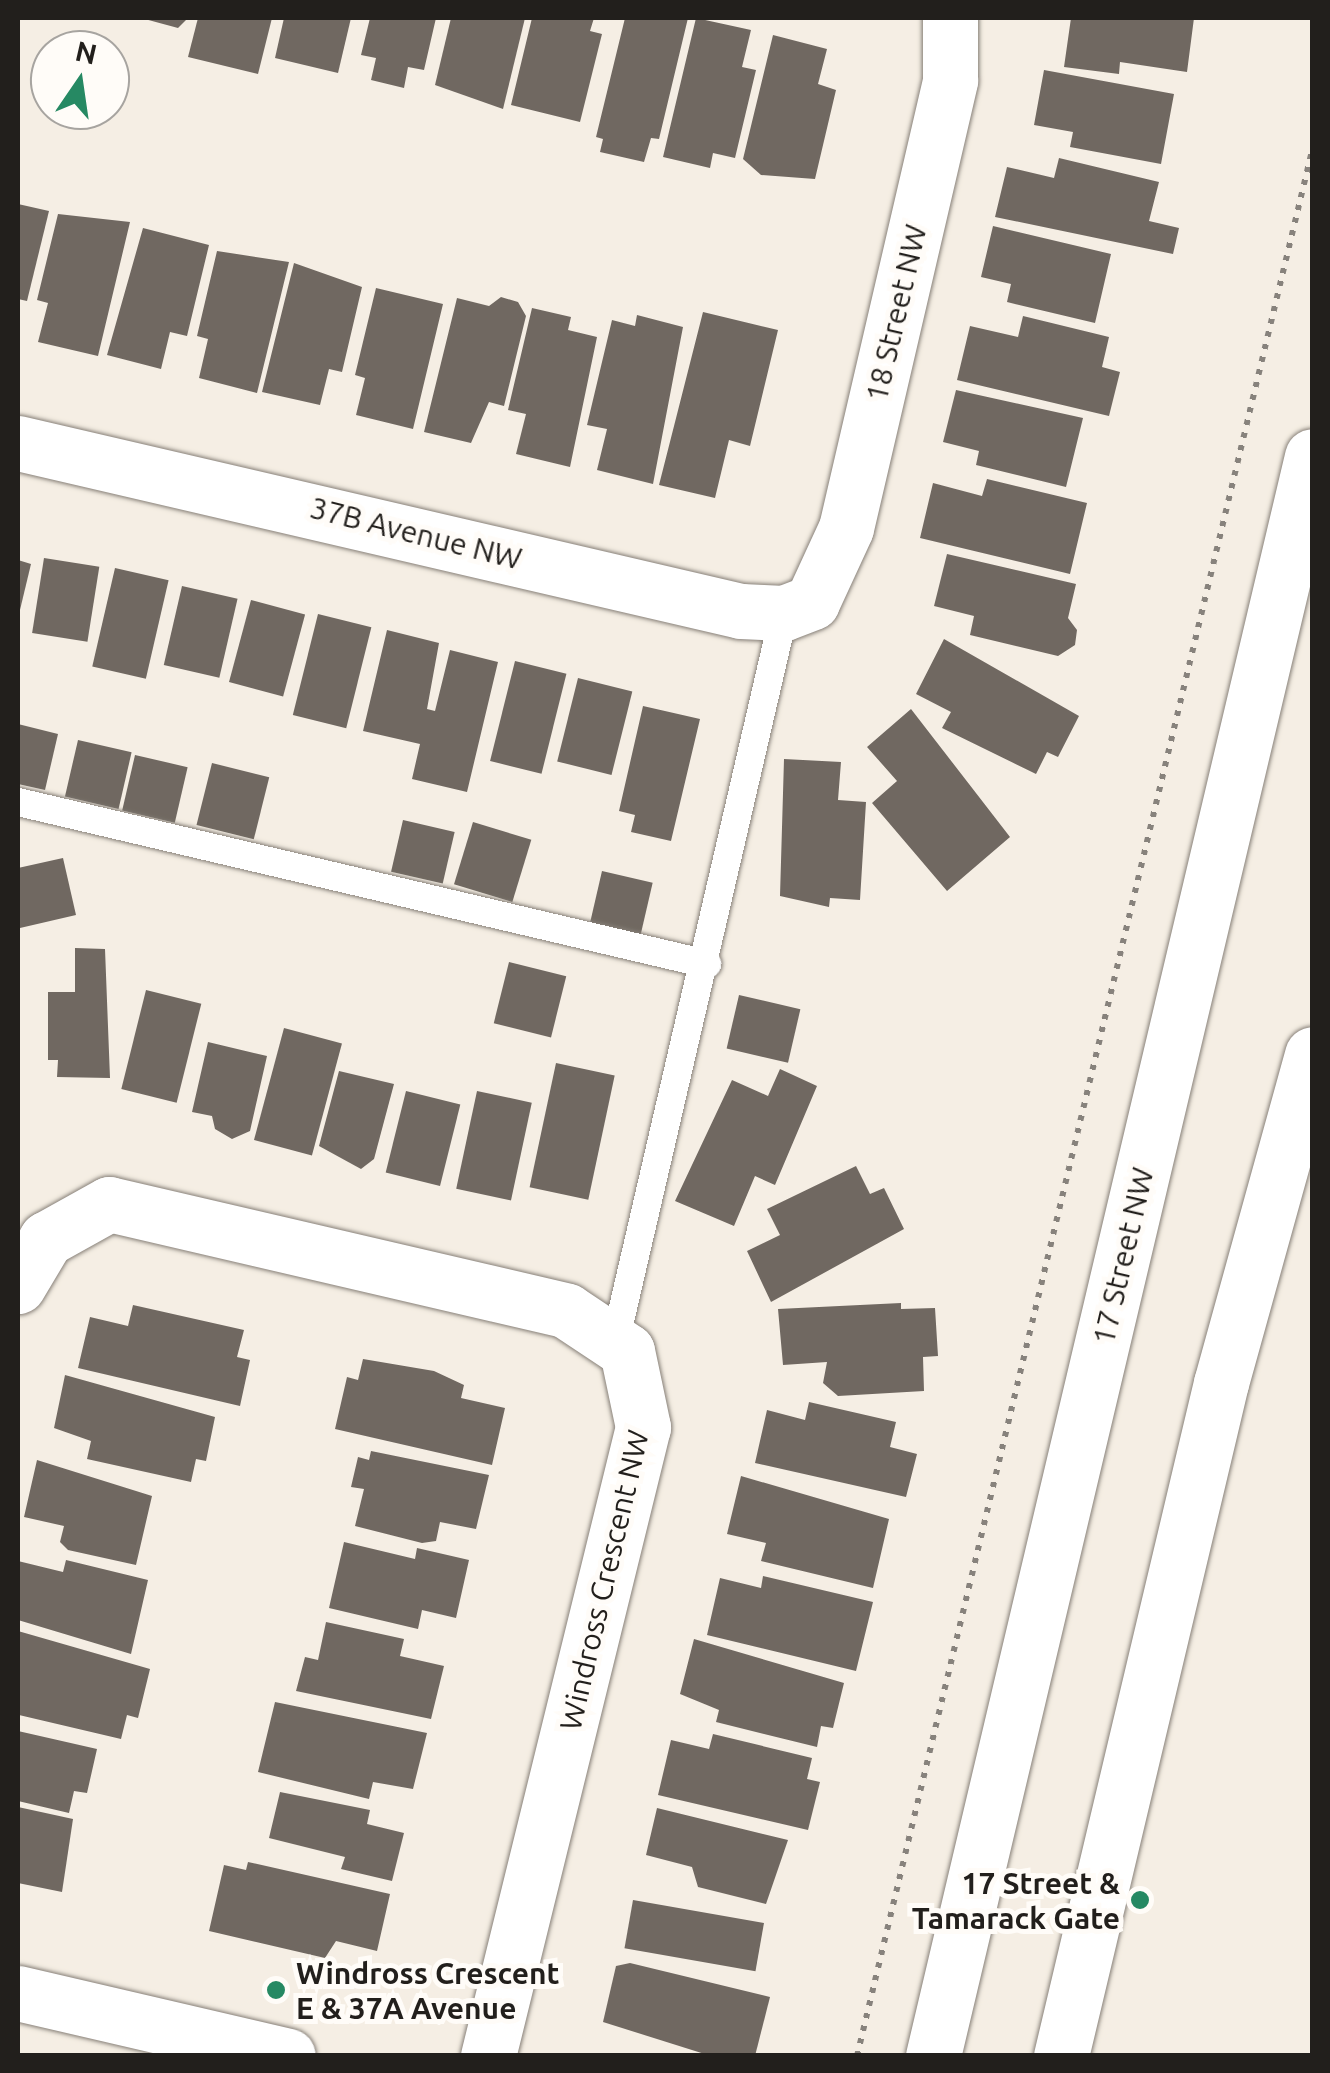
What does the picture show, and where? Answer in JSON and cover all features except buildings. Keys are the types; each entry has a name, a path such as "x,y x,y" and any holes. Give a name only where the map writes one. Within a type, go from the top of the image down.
{"street":[{"name":"18 Street NW","path":"798,608 846,528 950,80 950,18"},
{"name":"37B Avenue NW","path":"18,444 741,611 798,608"},
{"name":"17 Street NW","path":"932,2056 1312,456"},
{"path":"1061,2056 1221,1383 1312,1054"},
{"path":"18,1286 46,1238 108,1204 567,1311 616,1338"},
{"name":"Windross Crescent NW","path":"488,2056 643,1427 637,1372 616,1338"},
{"path":"18,1994 288,2056"}],"lane":[{"path":"616,1338 798,608"},
{"path":"18,802 707,964"}],"path":[{"path":"858,2056 978,1540 1218,567 1312,150"}],"place":[{"name":"17 Street & Tamarack Gate","path":"1140,1900"},
{"name":"Windross Crescent E & 37A Avenue","path":"276,1990"}]}
